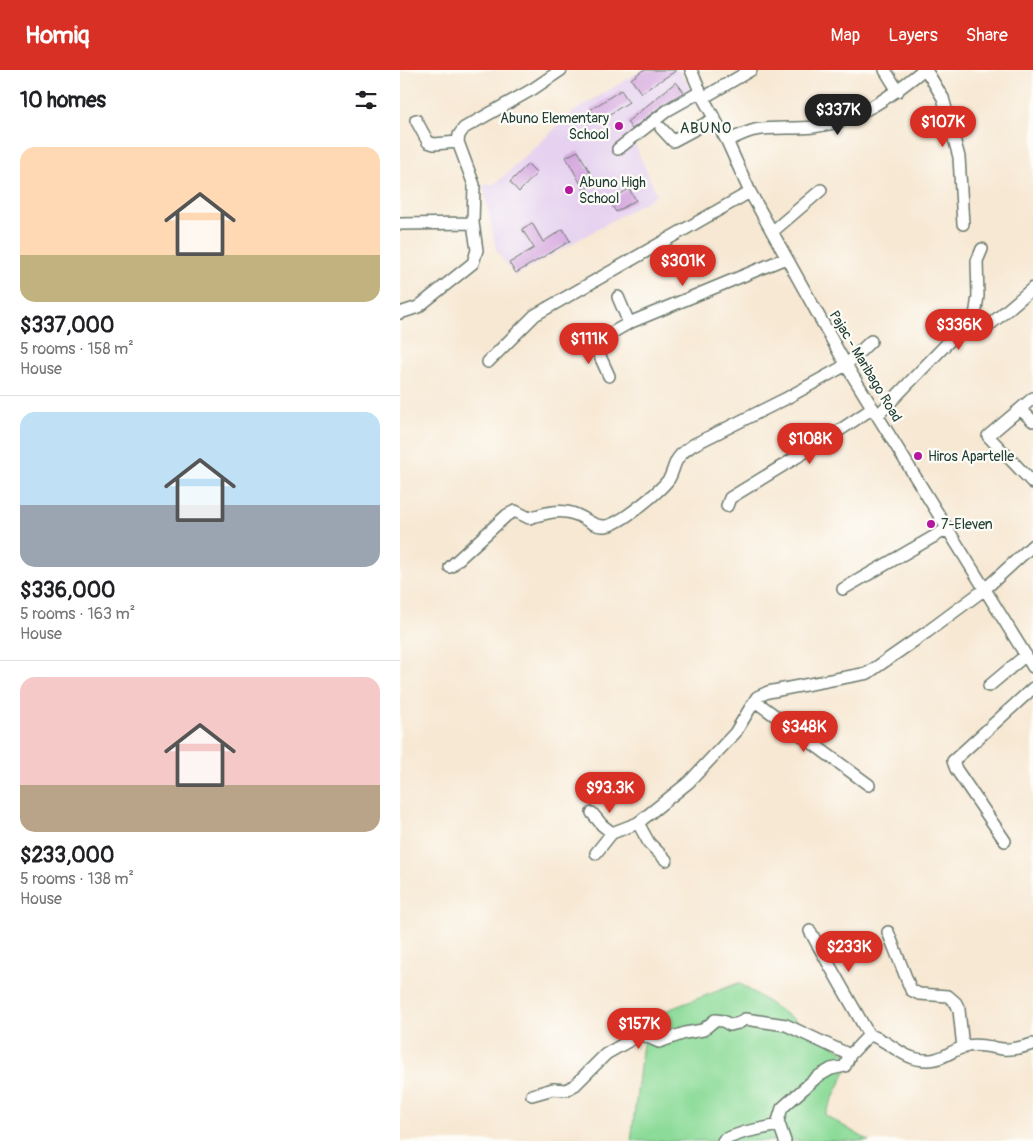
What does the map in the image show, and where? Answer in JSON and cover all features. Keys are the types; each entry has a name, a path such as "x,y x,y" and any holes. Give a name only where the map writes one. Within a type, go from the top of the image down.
{"street":[{"path":"400,313 418,307 472,263 476,250 473,223 474,185 458,142 459,135 464,128 533,89 561,70"},
{"name":"Pajac - Maribago Road","path":"690,70 727,141 750,192 846,365 1033,667"},
{"path":"618,149 668,110 751,70"},
{"path":"885,70 898,91"},
{"path":"727,141 754,130 812,127 835,123 875,106 925,70 943,98 959,157 963,224"},
{"path":"416,120 428,142 434,144 458,142"},
{"path":"662,128 673,141 716,121"},
{"path":"676,146 716,121"},
{"path":"772,232 821,190"},
{"path":"488,362 535,314 750,192"},
{"path":"400,224 473,223"},
{"path":"973,330 978,296 977,261 982,249"},
{"path":"609,376 594,343 629,323 786,258"},
{"path":"727,506 730,498 828,438 876,412 960,330 986,328 1033,288"},
{"path":"618,297 629,323"},
{"path":"450,567 506,515 515,511 528,518 556,511 576,514 594,525 606,526 627,516 658,490 670,477 680,454 693,445 785,399 846,365 871,341"},
{"path":"1033,398 988,436 1033,483"},
{"path":"1020,409 1033,421"},
{"path":"843,590 947,529"},
{"path":"596,853 612,833 638,823 689,782 735,733 757,697 768,692 868,673 985,589 1033,545"},
{"path":"988,686 1026,655"},
{"path":"1005,841 956,769 953,761 1033,688"},
{"path":"755,701 869,784"},
{"path":"592,814 612,833"},
{"path":"638,823 650,843 666,860"},
{"path":"810,931 869,1035 882,1040 900,1053 908,1057 925,1060 943,1058 963,1048 979,1045 1011,1049 1033,1044"},
{"path":"888,932 911,990 919,994 948,996 956,1003 959,1010 963,1048"},
{"path":"532,1095 553,1089 566,1090 575,1085 606,1054 641,1034 659,1042 685,1033 703,1030 715,1020 723,1021 730,1025 746,1020 786,1025 850,1056"},
{"path":"785,1141 778,1121 782,1108 793,1096 806,1088 817,1077 831,1069 845,1066 850,1056 869,1035"},
{"path":"723,1141 745,1132 779,1125"}],"shaded area":[{"name":"Abuno High School","path":"642,70 679,70 698,102 633,140 657,195 515,276 496,250 483,185 496,183 573,112"}],"green space":[{"path":"739,983 852,1058 825,1115 869,1141 631,1141 646,1018"}],"building":[{"path":"643,70 677,70 641,93 631,79"},
{"path":"676,82 684,92 664,104 632,129 627,122"},
{"path":"621,90 629,102 597,122 590,110"},
{"path":"578,151 596,183 584,190 566,157"},
{"path":"528,164 537,173 519,192 510,182"},
{"path":"629,189 636,200 616,212 609,201"},
{"path":"532,223 543,242 563,229 570,241 516,273 509,263 534,248 522,229"}],"place":[{"name":"Abuno Elementary School","path":"619,126"},
{"name":"Abuno High School","path":"569,190"},
{"name":"Hiros Apartelle","path":"918,456"},
{"name":"7-Eleven","path":"931,524"}],"district":[{"name":"ABUNO","path":"706,128"}]}
